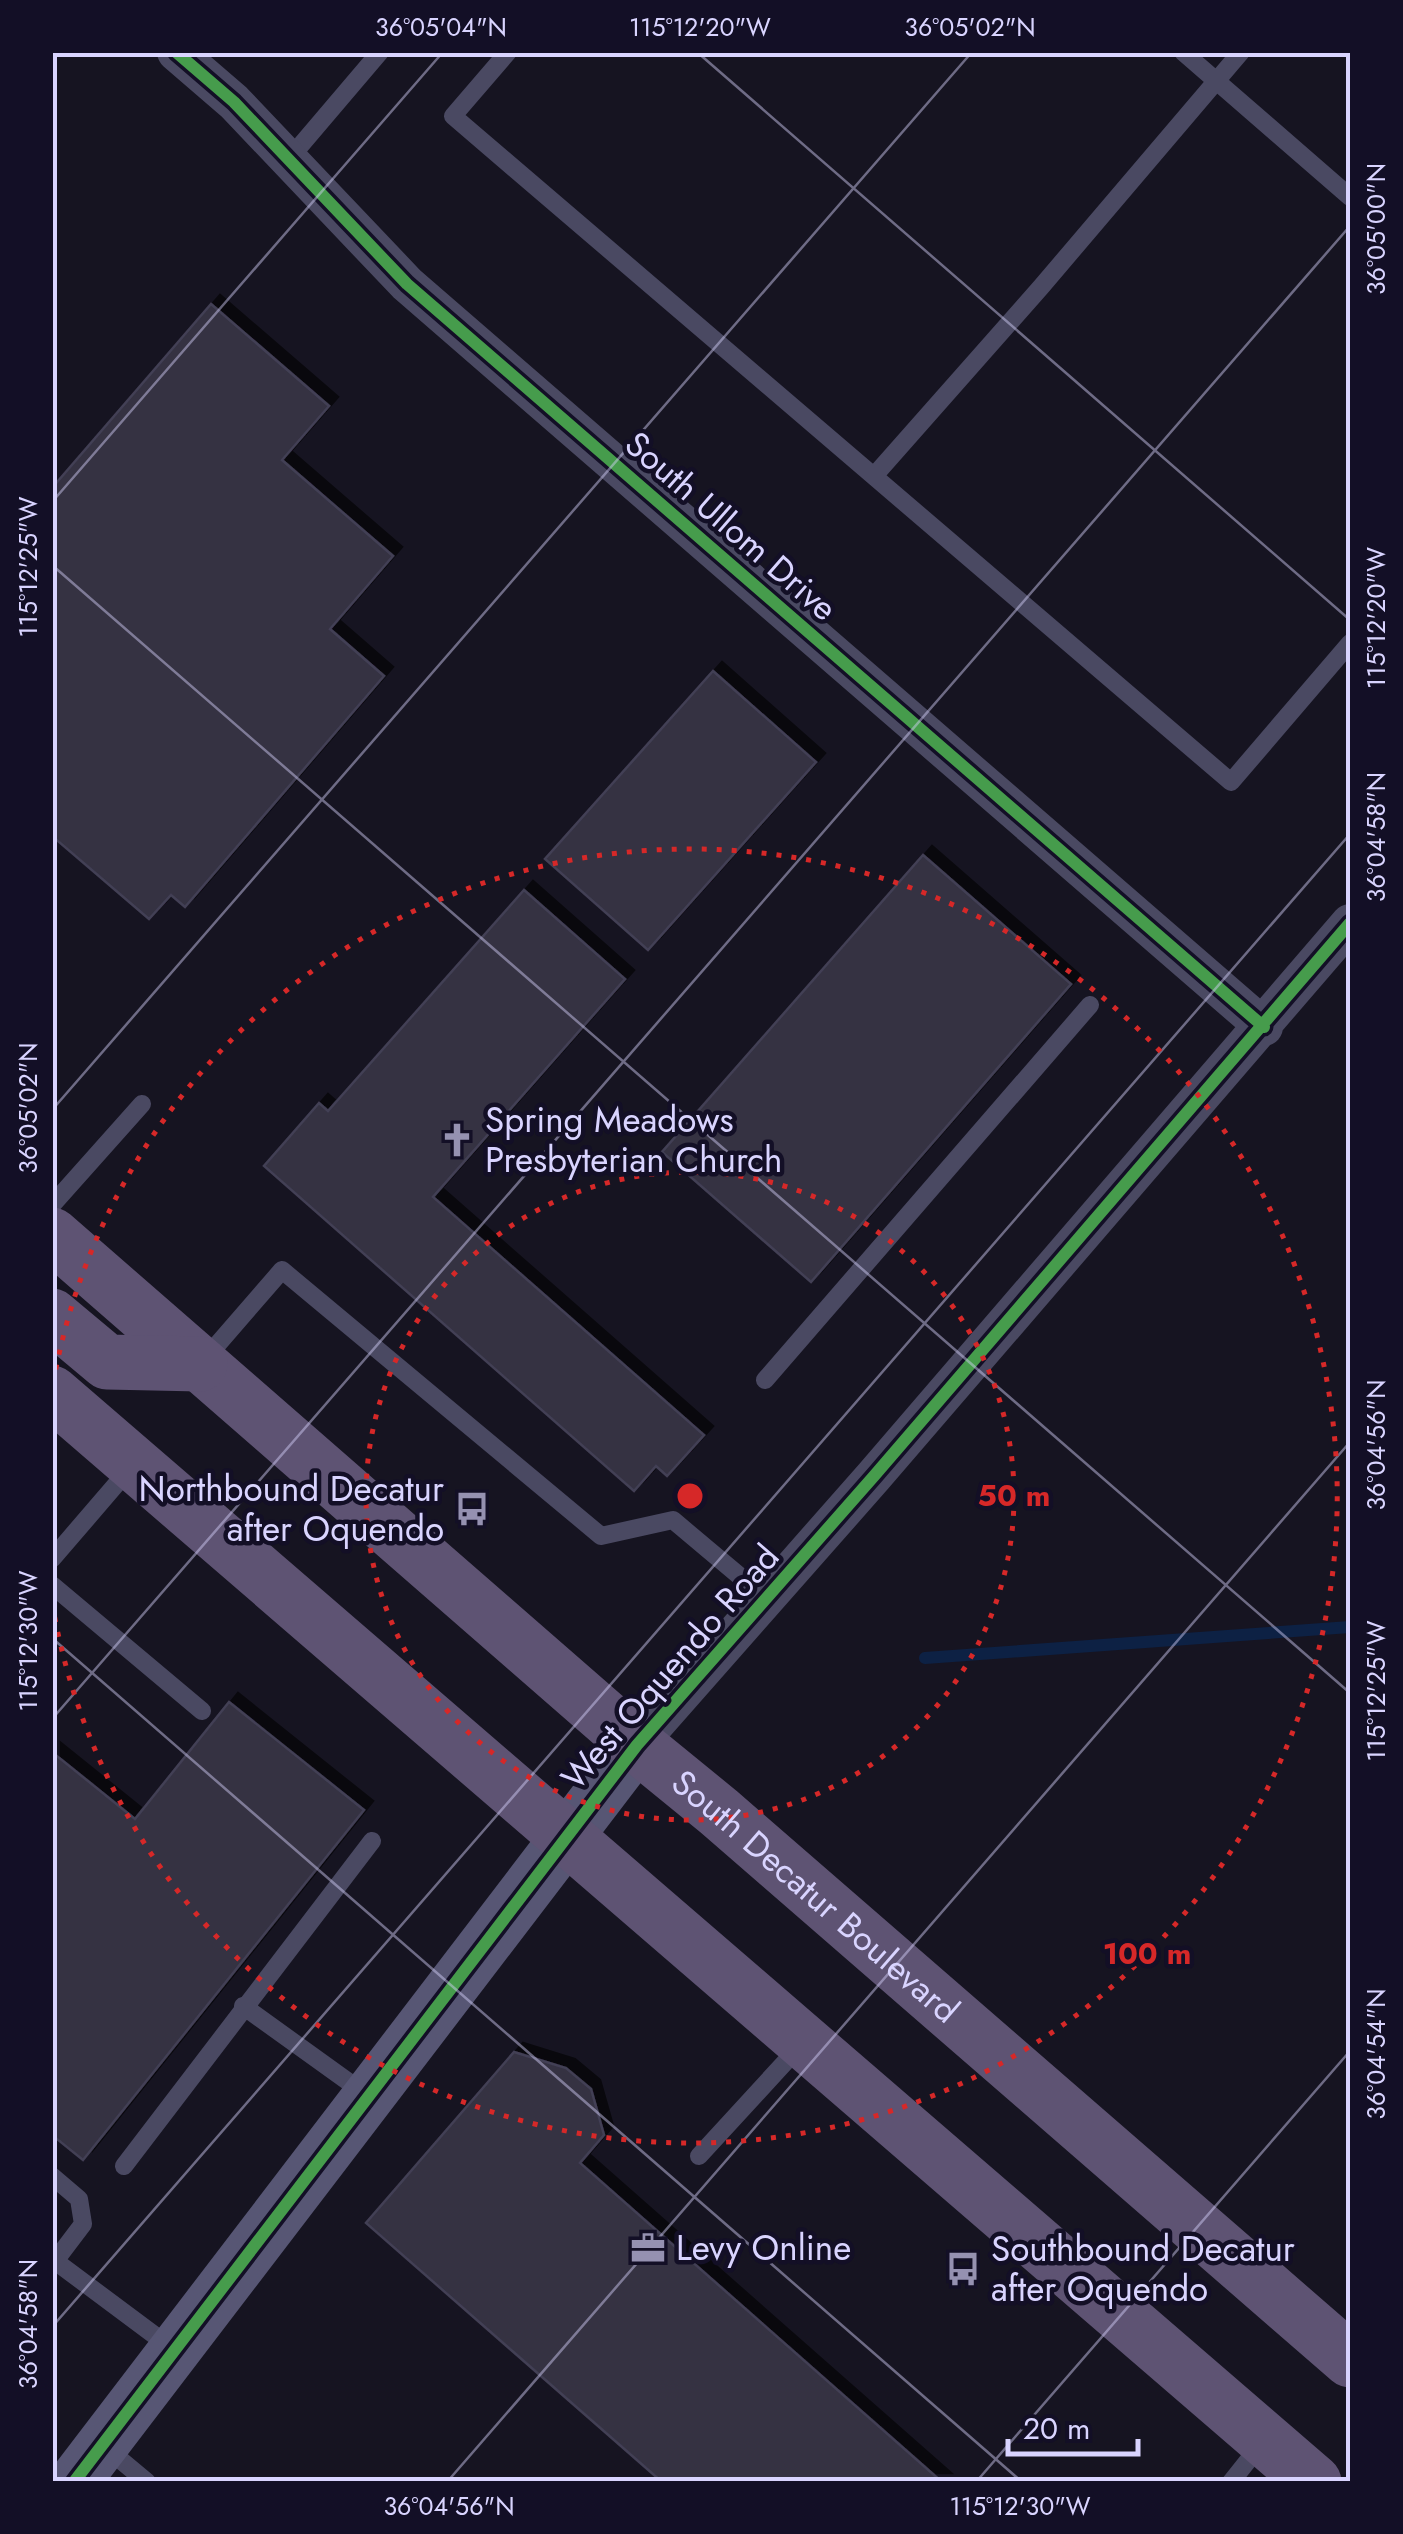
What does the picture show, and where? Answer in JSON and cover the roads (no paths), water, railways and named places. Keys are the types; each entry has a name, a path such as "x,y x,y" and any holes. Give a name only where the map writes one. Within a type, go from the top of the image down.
{"main road":[{"name":"South Decatur Boulevard","path":"52,1235 1350,2360"},
{"path":"52,1316 107,1362 200,1364"},
{"path":"52,1393 1314,2482"}],"street":[{"name":"South Ullom Drive","path":"176,52 234,102 407,284 1264,1026"},
{"name":"West Oquendo Road","path":"88,2463 636,1745 767,1599 1350,924"}],"lane":[{"path":"288,159 380,52"},
{"path":"508,52 454,116 1231,782 1350,643"},
{"path":"1183,52 1350,197"},
{"path":"874,476 1240,52"},
{"path":"765,1380 1090,1005"},
{"path":"52,1205 142,1104"},
{"path":"200,1364 282,1270 601,1536 674,1520 767,1599"},
{"path":"52,1559 134,1463"},
{"path":"52,1584 202,1711"},
{"path":"124,2166 372,1841"},
{"path":"243,2006 367,2096"},
{"path":"699,2156 805,2041"},
{"path":"52,2176 79,2199 83,2224 54,2263 174,2350"},
{"path":"1230,2482 1266,2439"},
{"path":"88,2463 147,2482"}],"waterway":[{"path":"925,1658 1350,1627"}],"place":[{"name":"Spring Meadows Presbyterian Church","path":"457,1140"},
{"name":"Northbound Decatur after Oquendo","path":"472,1509"},
{"name":"Levy Online","path":"648,2248"},
{"name":"Southbound Decatur after Oquendo","path":"963,2269"}]}
